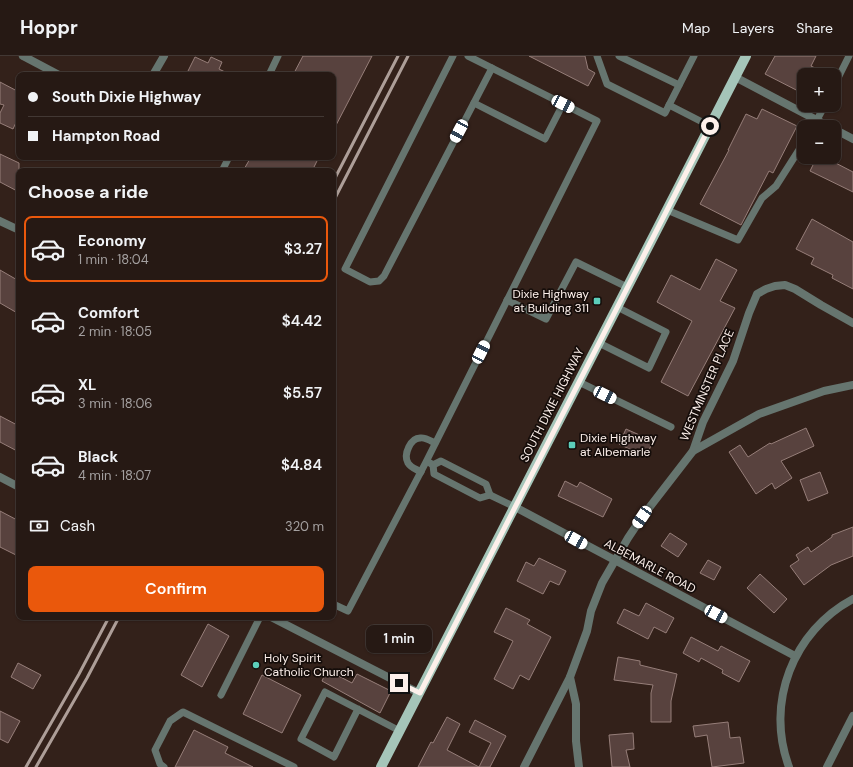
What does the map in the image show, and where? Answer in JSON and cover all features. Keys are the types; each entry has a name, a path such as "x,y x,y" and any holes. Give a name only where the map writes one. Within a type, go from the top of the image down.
{"main road":[{"name":"SOUTH DIXIE HIGHWAY","path":"381,767 746,56"}],"street":[{"path":"23,56 53,72"},
{"path":"155,72 164,56"},
{"path":"735,77 808,120"},
{"path":"841,133 853,139"},
{"path":"0,221 16,229"},
{"name":"WESTMINSTER PLACE","path":"692,451 703,422 733,361 757,294 775,286 785,285 795,289 853,322"},
{"path":"524,767 570,677 587,631 591,611 602,583 642,517 692,451 759,414 824,391 853,385"},
{"path":"0,477 16,485"},
{"name":"ALBEMARLE ROAD","path":"515,507 795,656"},
{"path":"789,767 785,757 781,737 780,716 782,696 787,676 795,656 812,631 827,616 853,599"},
{"path":"277,620 420,693"},
{"path":"570,677 576,704 576,741 579,767"},
{"path":"827,767 853,716"}],"lane":[{"path":"270,72 278,56"},
{"path":"453,56 345,269 370,282 379,281 384,276 492,68"},
{"path":"336,605 348,611 421,472 429,463 435,443 597,121 468,56"},
{"path":"597,56 607,84 665,113 694,56"},
{"path":"619,56 679,85"},
{"path":"841,72 849,56"},
{"path":"474,103 545,139 563,104"},
{"path":"669,105 710,126"},
{"path":"667,210 738,240 762,198 776,186 797,153"},
{"path":"507,300 546,320 576,262 628,287"},
{"path":"599,343 649,368 666,332 617,307"},
{"path":"579,382 671,427"},
{"path":"421,472 407,462 407,452 413,440 419,438 424,438 435,443"},
{"path":"429,463 441,461 486,484 490,495"},
{"path":"429,463 434,474 437,476 480,498 490,495 515,507"},
{"path":"221,695 258,620"},
{"path":"358,709 334,757 301,739 325,692 358,709 400,731"},
{"path":"162,766 155,750 170,721 183,712 294,767"}],"building":[{"path":"303,56 372,56 336,125 336,72 295,72"},
{"path":"529,56 585,56 588,69 595,73 588,86"},
{"path":"775,56 816,56 811,66 815,68 797,68 797,90 765,74"},
{"path":"195,57 208,63 211,57 222,62 219,69 225,72 188,72"},
{"path":"0,82 16,90 16,122 13,129 0,123 0,113 4,105 0,104"},
{"path":"762,109 797,126 773,173 769,171 741,225 700,204 729,150 746,114 757,119"},
{"path":"0,154 19,163 19,168 16,168 16,190 0,182"},
{"path":"249,160 318,160 314,168 245,168"},
{"path":"814,164 838,164 853,172 853,192 810,171"},
{"path":"812,219 853,242 853,289 832,278 833,275 811,264 814,258 796,249"},
{"path":"716,259 737,270 720,301 735,308 688,396 661,382 692,321 657,302 671,275 700,290"},
{"path":"0,270 16,279 16,312 0,303"},
{"path":"0,416 16,424 16,450 0,442"},
{"path":"806,428 814,446 781,461 792,478 775,489 772,483 756,494 729,452 740,445 748,457 770,443 771,444"},
{"path":"626,429 653,441 646,457 619,444"},
{"path":"820,472 828,493 808,501 800,480"},
{"path":"565,481 577,487 580,482 612,499 603,517 558,496"},
{"path":"0,511 16,519 16,555 0,547"},
{"path":"853,527 853,556 831,565 804,585 790,566 799,560 796,555 808,547 811,552 832,537 832,535"},
{"path":"670,533 687,544 678,557 661,546"},
{"path":"539,558 566,571 559,585 550,581 543,594 517,581 526,562 534,566"},
{"path":"708,560 721,567 714,580 700,573"},
{"path":"760,574 787,599 774,613 747,588"},
{"path":"646,603 674,618 666,633 654,627 648,639 617,623 624,609 639,616"},
{"path":"506,608 530,620 527,624 551,637 529,680 520,675 513,689 494,679 513,641 494,632"},
{"path":"208,624 229,636 202,687 181,675"},
{"path":"691,637 718,651 721,646 750,661 739,682 722,673 723,670 701,658 699,662 683,653"},
{"path":"618,657 640,661 640,665 677,674 671,701 671,722 651,722 651,693 653,685 614,680"},
{"path":"18,663 41,675 33,689 11,677"},
{"path":"327,670 352,683 357,674 391,691 380,713 322,681"},
{"path":"262,675 301,695 282,733 243,714"},
{"path":"0,711 20,721 8,743 0,739"},
{"path":"447,717 460,724 447,750 479,767 418,767 431,742 433,743"},
{"path":"475,720 506,736 490,767 479,767 491,743 469,732"},
{"path":"728,722 730,738 740,737 744,763 712,767 707,735 695,737 693,726"},
{"path":"194,730 228,747 225,753 253,767 175,767"},
{"path":"633,733 634,749 626,750 630,767 612,767 609,735"}],"railway":[{"path":"336,176 398,56"},
{"path":"336,196 408,56"},
{"path":"26,767 79,674 107,620"},
{"path":"36,767 87,678 117,620"}],"place":[{"name":"Dixie Highway at Building 311","path":"597,301"},
{"name":"Dixie Highway at Albemarle","path":"572,445"},
{"name":"Holy Spirit Catholic Church","path":"256,665"}],"route":[{"path":"399,683 420,693 710,126"}]}
